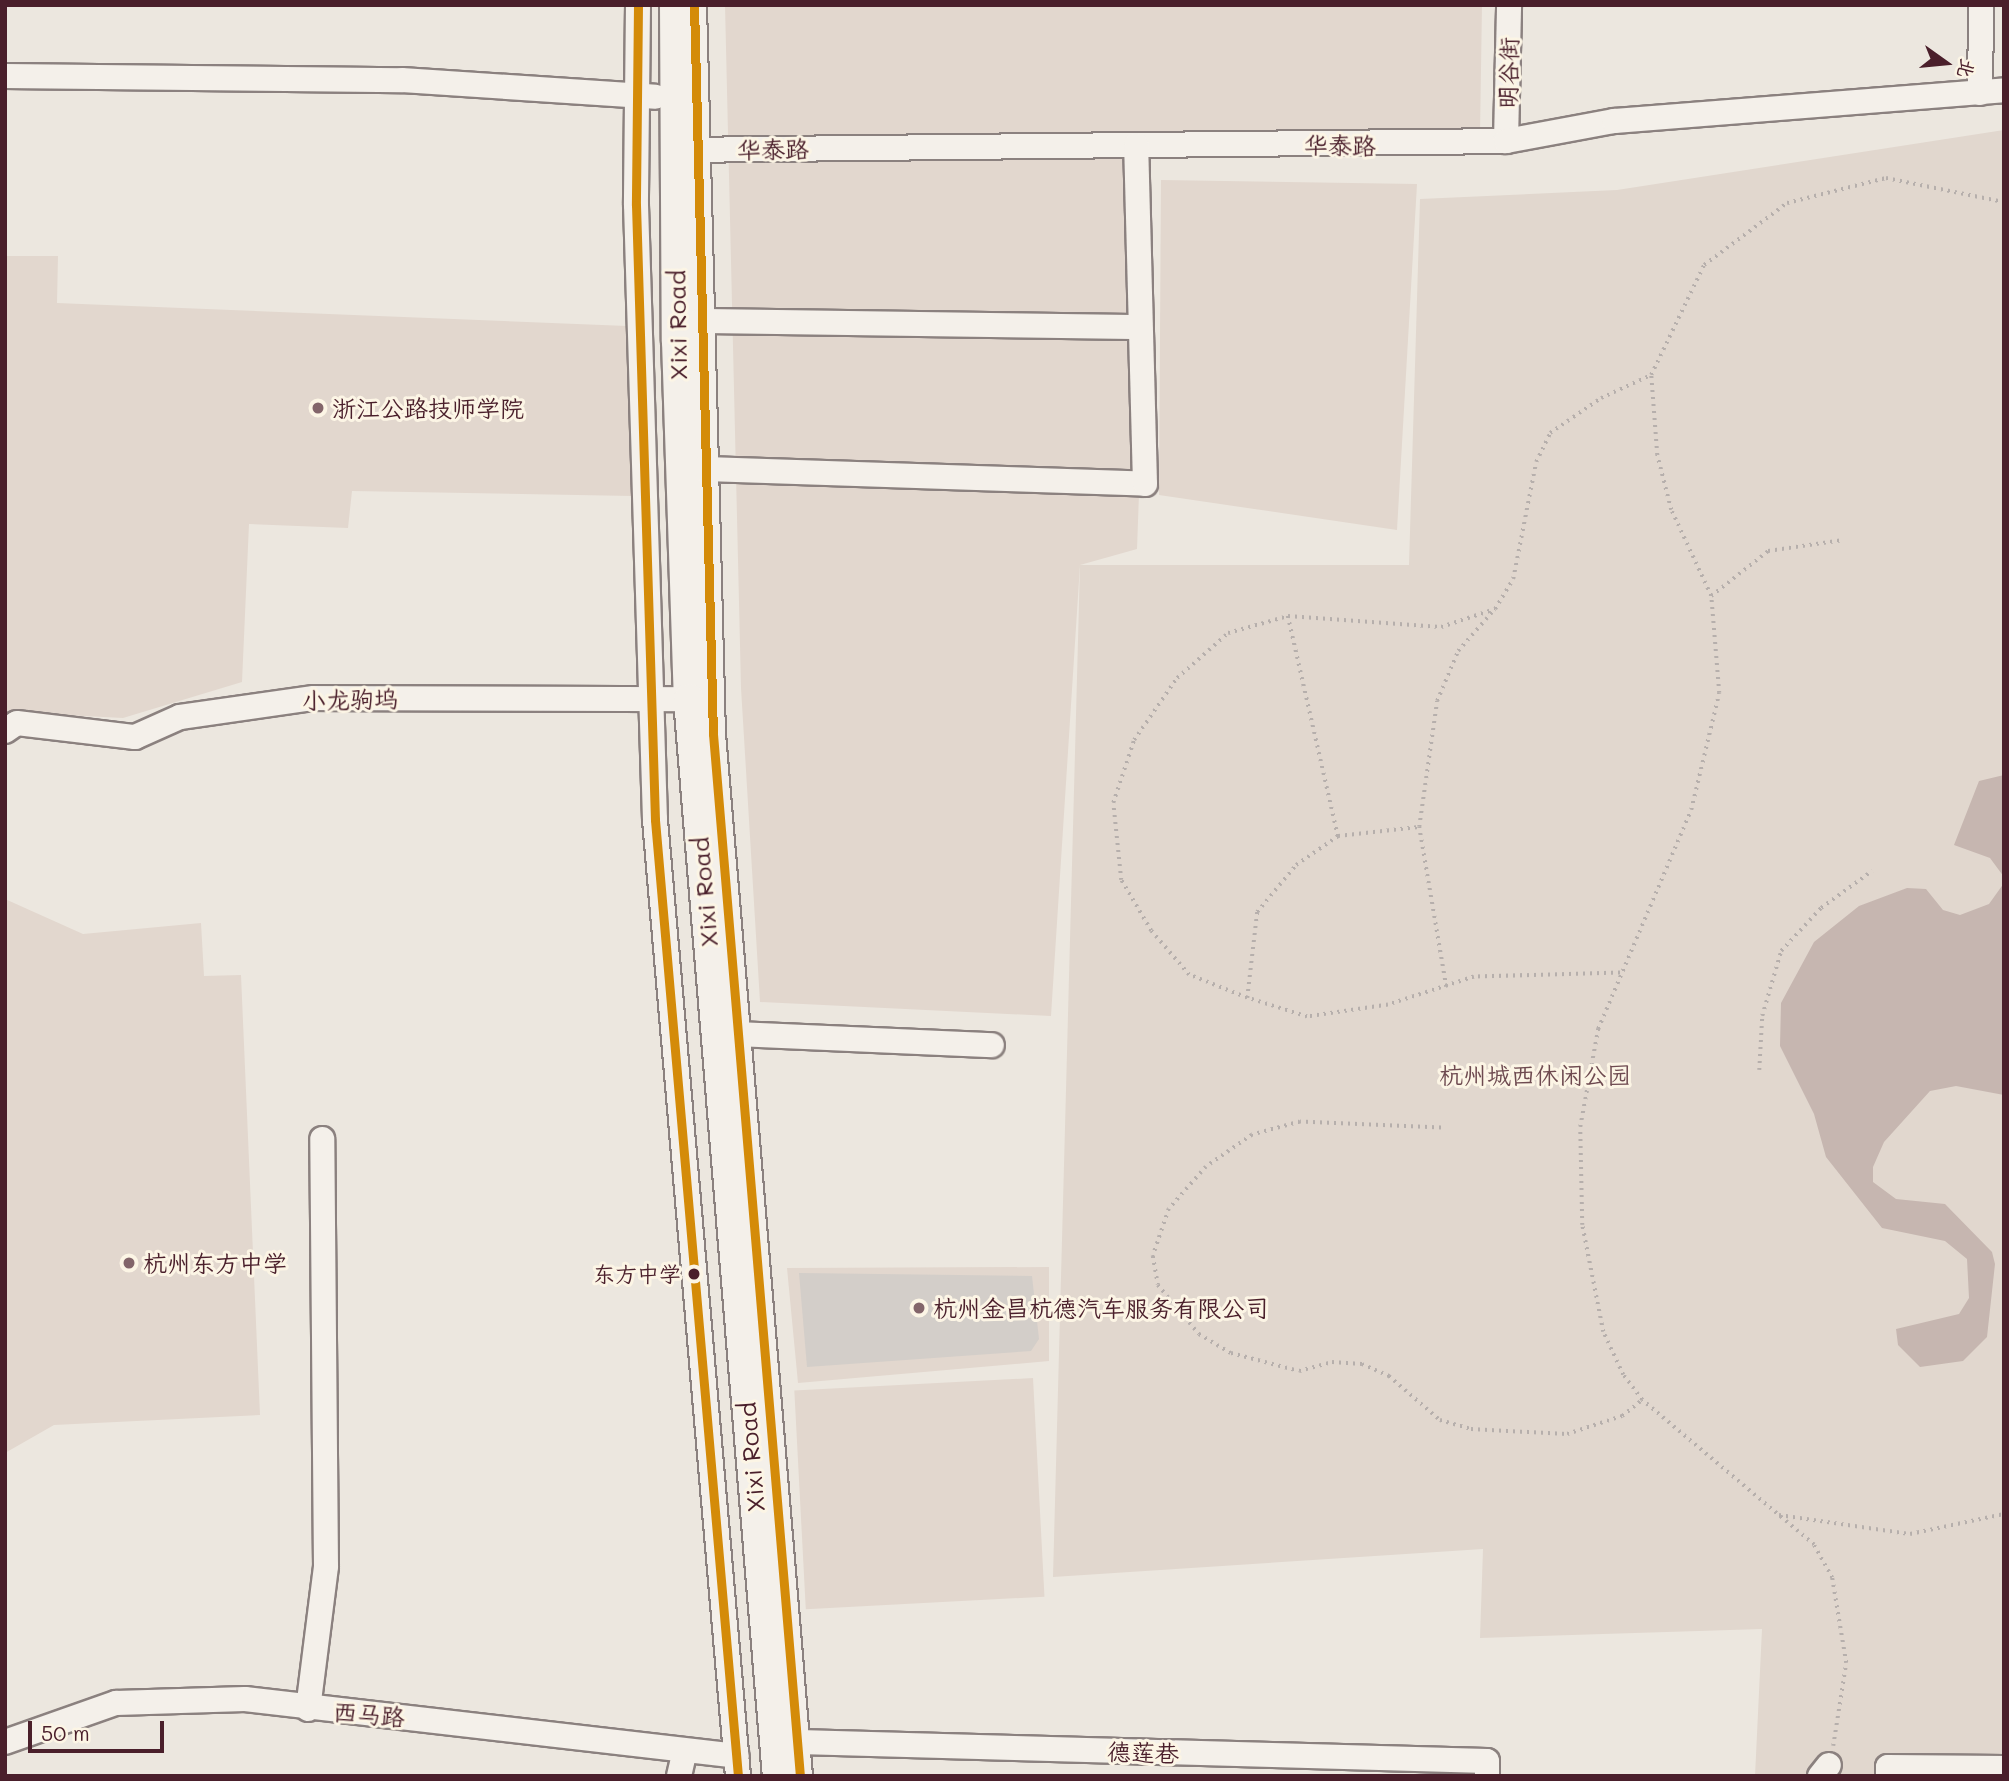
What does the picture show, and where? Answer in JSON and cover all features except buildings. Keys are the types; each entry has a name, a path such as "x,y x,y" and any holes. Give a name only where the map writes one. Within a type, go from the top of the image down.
{"main road":[{"name":"Xixi Road","path":"655,5 646,96 670,699 744,1769"},
{"name":"Xixi Road","path":"675,5 685,150 670,699 778,1776"}],"street":[{"name":"Xixi Road","path":"638,5 646,96"},
{"name":"Xixi Road","path":"694,5 685,150 700,321 713,734 800,1776"},
{"name":"明谷街","path":"1506,141 1509,5"},
{"path":"1981,5 1992,91"},
{"path":"5,76 402,80 646,96"},
{"name":"华泰路","path":"685,150 1506,141 1614,121 1992,91"},
{"path":"703,469 1145,484 1138,327 1136,145"},
{"path":"700,321 1138,327"},
{"name":"小龙驹坞","path":"9,726 135,737 180,717 313,698 670,699"},
{"path":"737,1034 992,1045"},
{"path":"308,1709 326,1566 322,1139"},
{"name":"西马路","path":"5,1742 116,1703 245,1699 308,1709 631,1739 681,1765 744,1769"},
{"name":"德莲巷","path":"799,1742 1487,1768"},
{"path":"1888,1776 1888,1767 2004,1768"}],"path":[{"path":"1824,1770 1846,1663 1832,1578 1814,1545 1642,1400 1604,1332 1588,1270 1578,1177 1591,1064 1620,973 1670,866 1709,754 1719,693 1712,596 1671,510 1657,455 1651,375 1703,265 1787,203 1886,178 2004,201"},
{"path":"1446,987 1419,827 1437,701 1458,651 1495,609 1513,579 1535,463 1550,433 1601,398 1651,375"},
{"path":"1712,596 1768,551 1843,540"},
{"path":"1495,609 1441,627 1288,616 1228,633 1177,678 1134,740 1113,803 1121,880 1151,931 1189,975 1247,998 1307,1017 1388,1005 1474,977 1620,973"},
{"path":"1288,616 1338,836"},
{"path":"1247,998 1257,912 1296,865 1338,836 1419,827"},
{"path":"1759,1070 1762,1016 1782,951 1821,908 1872,871"},
{"path":"1441,1128 1300,1122 1252,1135 1206,1167 1169,1209 1153,1256 1158,1285 1199,1334 1231,1353 1299,1371 1332,1362 1362,1364 1389,1376 1440,1420 1471,1429 1567,1434 1622,1416 1642,1400"},
{"path":"1776,1514 1910,1534 2004,1514"}],"shaded area":[{"path":"725,5 1482,5 1480,134 1152,135 1137,549 1080,565 1051,1016 760,1002 741,688"},
{"path":"1161,180 1417,184 1397,530 1159,495"},
{"name":"浙江公路技师学院","path":"5,256 58,256 57,303 627,326 633,496 352,491 348,528 249,524 242,682 123,718 5,712"},
{"path":"2004,775 2004,877 1990,858 1954,845 1979,781"},
{"path":"2004,883 2004,1095 1956,1086 1930,1091 1884,1142 1873,1167 1873,1182 1896,1199 1945,1204 1992,1252 1995,1264 1987,1337 1963,1361 1920,1367 1898,1345 1896,1329 1959,1314 1969,1298 1967,1259 1945,1241 1882,1228 1826,1157 1814,1114 1780,1046 1781,1003 1814,942 1859,906 1907,888 1926,889 1943,910 1960,915 1989,904"},
{"name":"杭州东方中学","path":"5,899 83,934 201,923 204,976 241,975 260,1415 54,1425 5,1453"},
{"name":"杭州金昌杭德汽车服务有限公司","path":"1049,1267 1049,1361 798,1383 787,1268"},
{"path":"1033,1378 1044,1597 806,1609 794,1391"}],"green space":[{"name":"杭州城西休闲公园","path":"2004,130 2004,1776 1755,1776 1762,1629 1480,1638 1483,1549 1053,1577 1080,565 1409,565 1420,199 1617,190"}],"transit line":[{"path":"638,5 636,205 655,820 738,1776"},
{"path":"694,5 713,734 800,1776"}],"place":[{"name":"浙江公路技师学院","path":"318,408"},
{"name":"杭州东方中学","path":"129,1263"},
{"name":"东方中学","path":"694,1274"},
{"name":"杭州金昌杭德汽车服务有限公司","path":"919,1308"}]}
